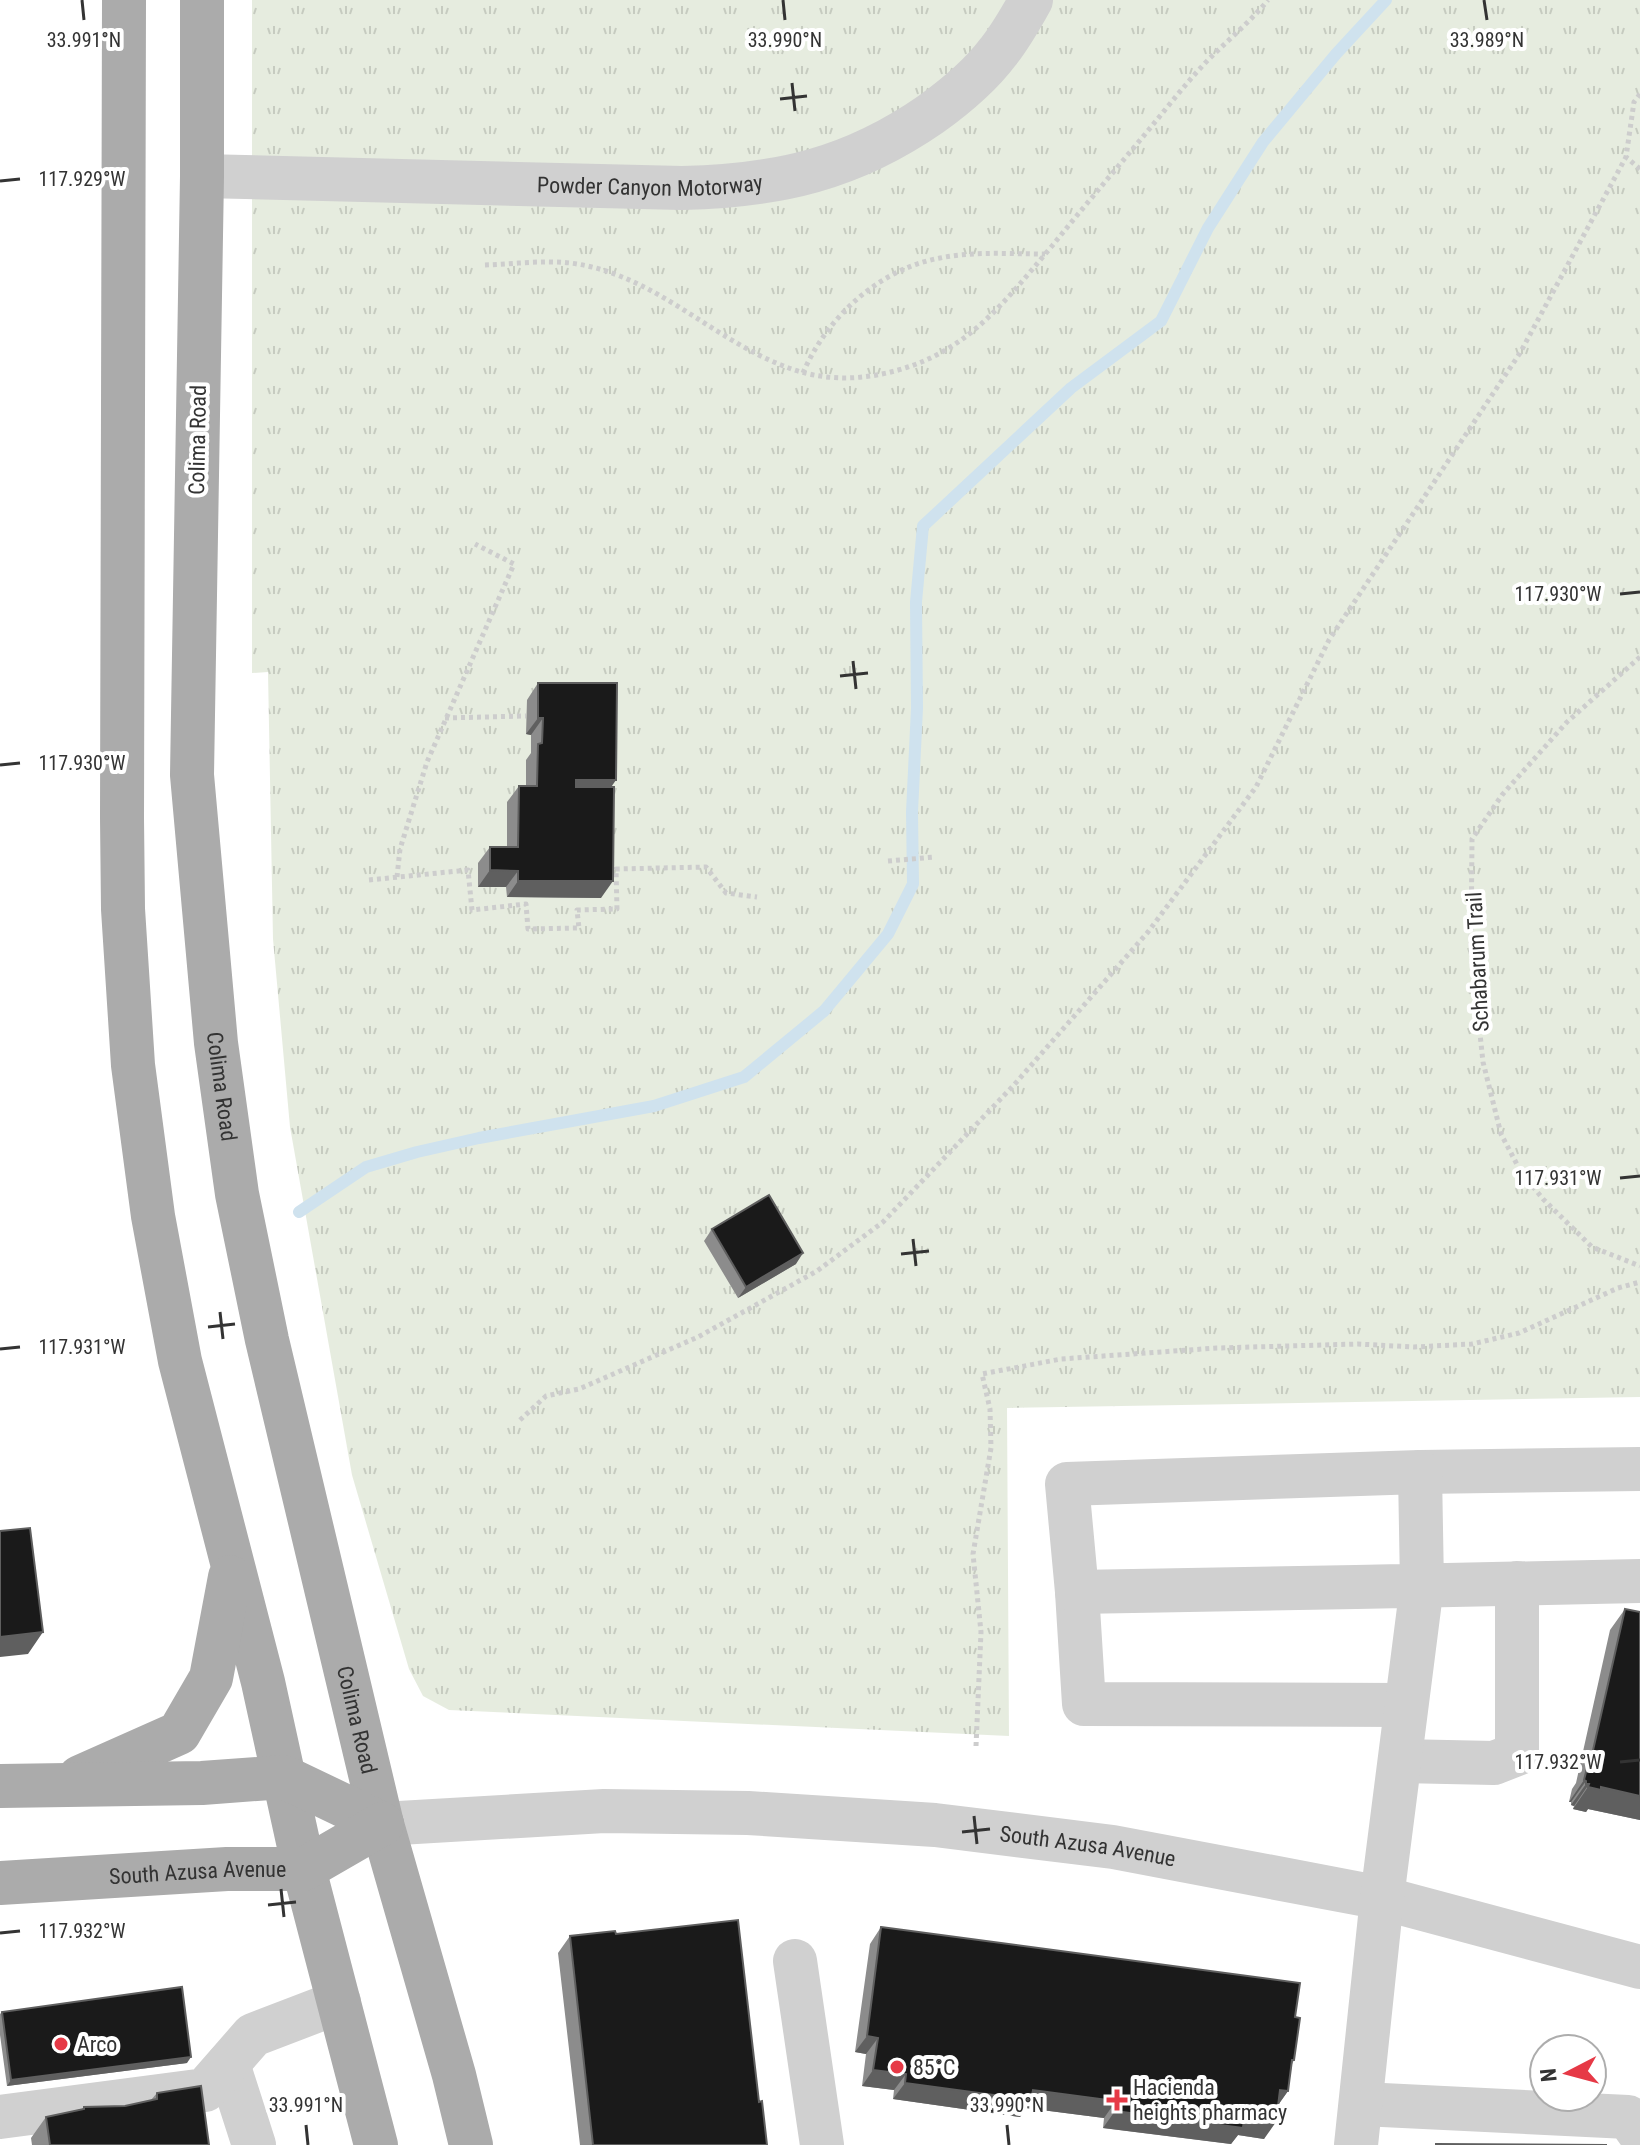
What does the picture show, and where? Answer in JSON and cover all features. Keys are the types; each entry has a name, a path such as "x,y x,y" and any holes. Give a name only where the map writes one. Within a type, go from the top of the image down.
{"main road":[{"path":"124,0 122,818 123,909 133,1065 153,1216 180,1361 263,1682 304,1869 376,2145"},
{"name":"Colima Road","path":"202,0 192,775 216,1043 237,1194 267,1340 382,1824 471,2145"},
{"path":"62,1785 179,1733 211,1678 232,1567"},
{"name":"South Azusa Avenue","path":"0,1786 202,1783 284,1777 382,1824"},
{"name":"South Azusa Avenue","path":"0,1883 227,1869 304,1869 382,1824"}],"street":[{"name":"Powder Canyon Motorway","path":"202,176 682,188 723,187 795,177 866,152 940,108 974,79 998,52 1031,0"},
{"path":"1406,1705 1084,1704 1067,1484 1420,1472 1640,1469"},
{"path":"1420,1472 1422,1585 1382,1898 1359,2124 1628,2117 1640,2134"},
{"path":"1077,1592 1640,1581"},
{"path":"1400,1761 1494,1763 1517,1754 1517,1583"},
{"name":"South Azusa Avenue","path":"382,1824 604,1811 748,1813 935,1825 1113,1847 1382,1898 1640,1967"},
{"path":"795,1961 822,2145"},
{"path":"0,2117 205,2090 253,2035 339,2002"},
{"path":"228,2064 254,2145"}],"path":[{"path":"485,265 568,263 635,281 748,348 803,373 829,379 857,379 900,370 932,359 958,344 1000,307 1206,62 1268,0"},
{"path":"520,1420 546,1396 579,1389 698,1337 817,1271 883,1222 1013,1086 1138,944 1256,787 1329,640 1520,353 1626,157 1634,102 1640,94"},
{"path":"1626,157 1640,169"},
{"path":"803,373 812,352 853,302 877,284 907,268 936,258 963,254 1045,254"},
{"path":"397,877 400,849 427,762 514,564 475,544"},
{"name":"Schabarum Trail","path":"1640,657 1567,722 1502,795 1472,839 1471,950 1483,1062 1501,1134 1521,1172 1543,1199 1592,1247 1640,1266"},
{"path":"445,718 526,716"},
{"path":"888,861 935,857"},
{"path":"369,880 468,870 472,910 526,904 528,929 579,928 577,910 617,909 616,869 706,867 726,893 757,897"},
{"path":"976,1746 981,1632 973,1554 991,1448 990,1409 982,1374 1061,1359 1217,1348 1472,1344 1519,1333 1618,1288 1640,1282"}],"green space":[{"path":"252,0 1640,0 1640,1397 1007,1408 1009,1736 449,1710 423,1696 409,1669 352,1475 290,1127 273,939 268,672 252,673"}],"building":[{"path":"538,683 617,683 616,780 576,780 576,787 614,787 613,881 518,881 518,871 490,870 490,847 518,847 519,786 537,786 538,744 542,743 543,718 538,718"},
{"path":"769,1195 803,1253 746,1287 712,1229"},
{"path":"30,1528 43,1632 0,1637 0,1531"},
{"path":"1625,1609 1640,1612 1640,1796 1588,1787 1584,1780"},
{"path":"738,1920 759,2102 762,2101 767,2145 593,2145 570,1936"},
{"path":"881,1927 1300,1983 1295,2017 1300,2018 1294,2060 1288,2091 1280,2090 1276,2122 1244,2118 1243,2128 1115,2111 1116,2101 1033,2090 1031,2100 905,2083 906,2074 873,2070 878,2038 867,2036"},
{"path":"182,1987 191,2057 11,2080 2,2012"},
{"path":"201,2086 209,2145 50,2145 46,2117 84,2107 125,2106 157,2099 157,2093"},
{"path":"1436,2144 1607,2145 1436,2145"}],"waterway":[{"path":"299,1212 366,1167 479,1138 654,1106 744,1077 824,1011 888,934 913,884 916,602 923,526 1071,388 1161,321 1208,228 1263,142 1336,54 1386,0"}],"place":[{"name":"Arco","path":"61,2044"},
{"name":"85°C","path":"897,2067"},
{"name":"Hacienda heights pharmacy","path":"1117,2100"}]}
